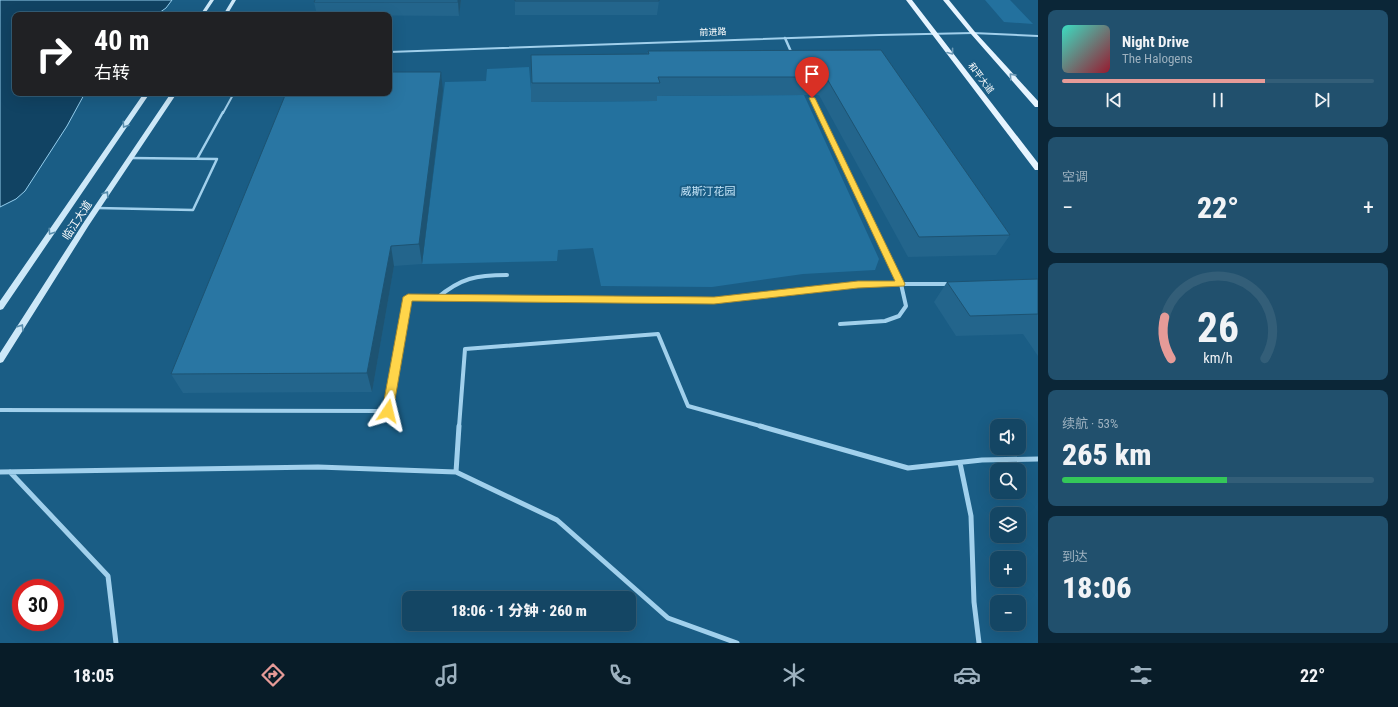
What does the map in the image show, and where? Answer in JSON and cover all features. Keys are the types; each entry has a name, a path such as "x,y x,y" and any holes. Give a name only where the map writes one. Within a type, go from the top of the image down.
{"main road":[{"path":"204,12 212,0"},
{"path":"226,12 234,0"},
{"name":"和平大道","path":"909,0 1038,168"},
{"path":"946,0 973,33 1038,105"},
{"name":"临江大道","path":"0,307 145,96"},
{"name":"临江大道","path":"0,360 97,208 172,96"}],"street":[{"name":"前进路","path":"392,52 973,33 1038,36"},
{"path":"785,38 794,58"},
{"path":"812,98 901,284 906,306 899,316 886,321 840,324"},
{"path":"437,298 451,286 475,275 507,275"},
{"path":"0,410 388,411 408,297 714,300 858,284 954,284"},
{"path":"456,472 465,349 658,334 688,406 908,468 982,460 1038,459"},
{"path":"960,463 971,516 974,602 979,643"},
{"path":"0,472 295,467 456,472 557,520 668,618 737,643"},
{"path":"10,472 108,576 116,643"}],"lane":[{"path":"197,159 232,96"},
{"path":"97,208 193,210 217,159 130,158"}],"green space":[{"path":"985,0 1010,0 1033,24 1004,22"},
{"name":"威斯汀花园","path":"529,67 532,102 656,101 655,96 804,95 879,259 875,270 803,274 712,287 601,286 593,248 558,250 557,261 422,264 445,82 486,81 487,69"}],"shaded area":[{"path":"0,0 172,0 166,8 160,12 12,12 12,96 83,96 67,126 25,191 16,199 0,207"}],"building":[{"path":"315,0 458,0 458,2 314,2"},
{"path":"659,0 659,1 515,1"},
{"path":"881,50 1010,235 919,237 826,77 658,77 660,83 532,83 531,55 649,54 648,51"},
{"path":"392,72 441,72 419,244 391,246 367,373 171,374 285,96 392,96"},
{"path":"1038,279 1038,314 970,316 947,282"}],"route":[{"path":"388,411 408,297 714,300 858,284 901,284 812,98"}]}
